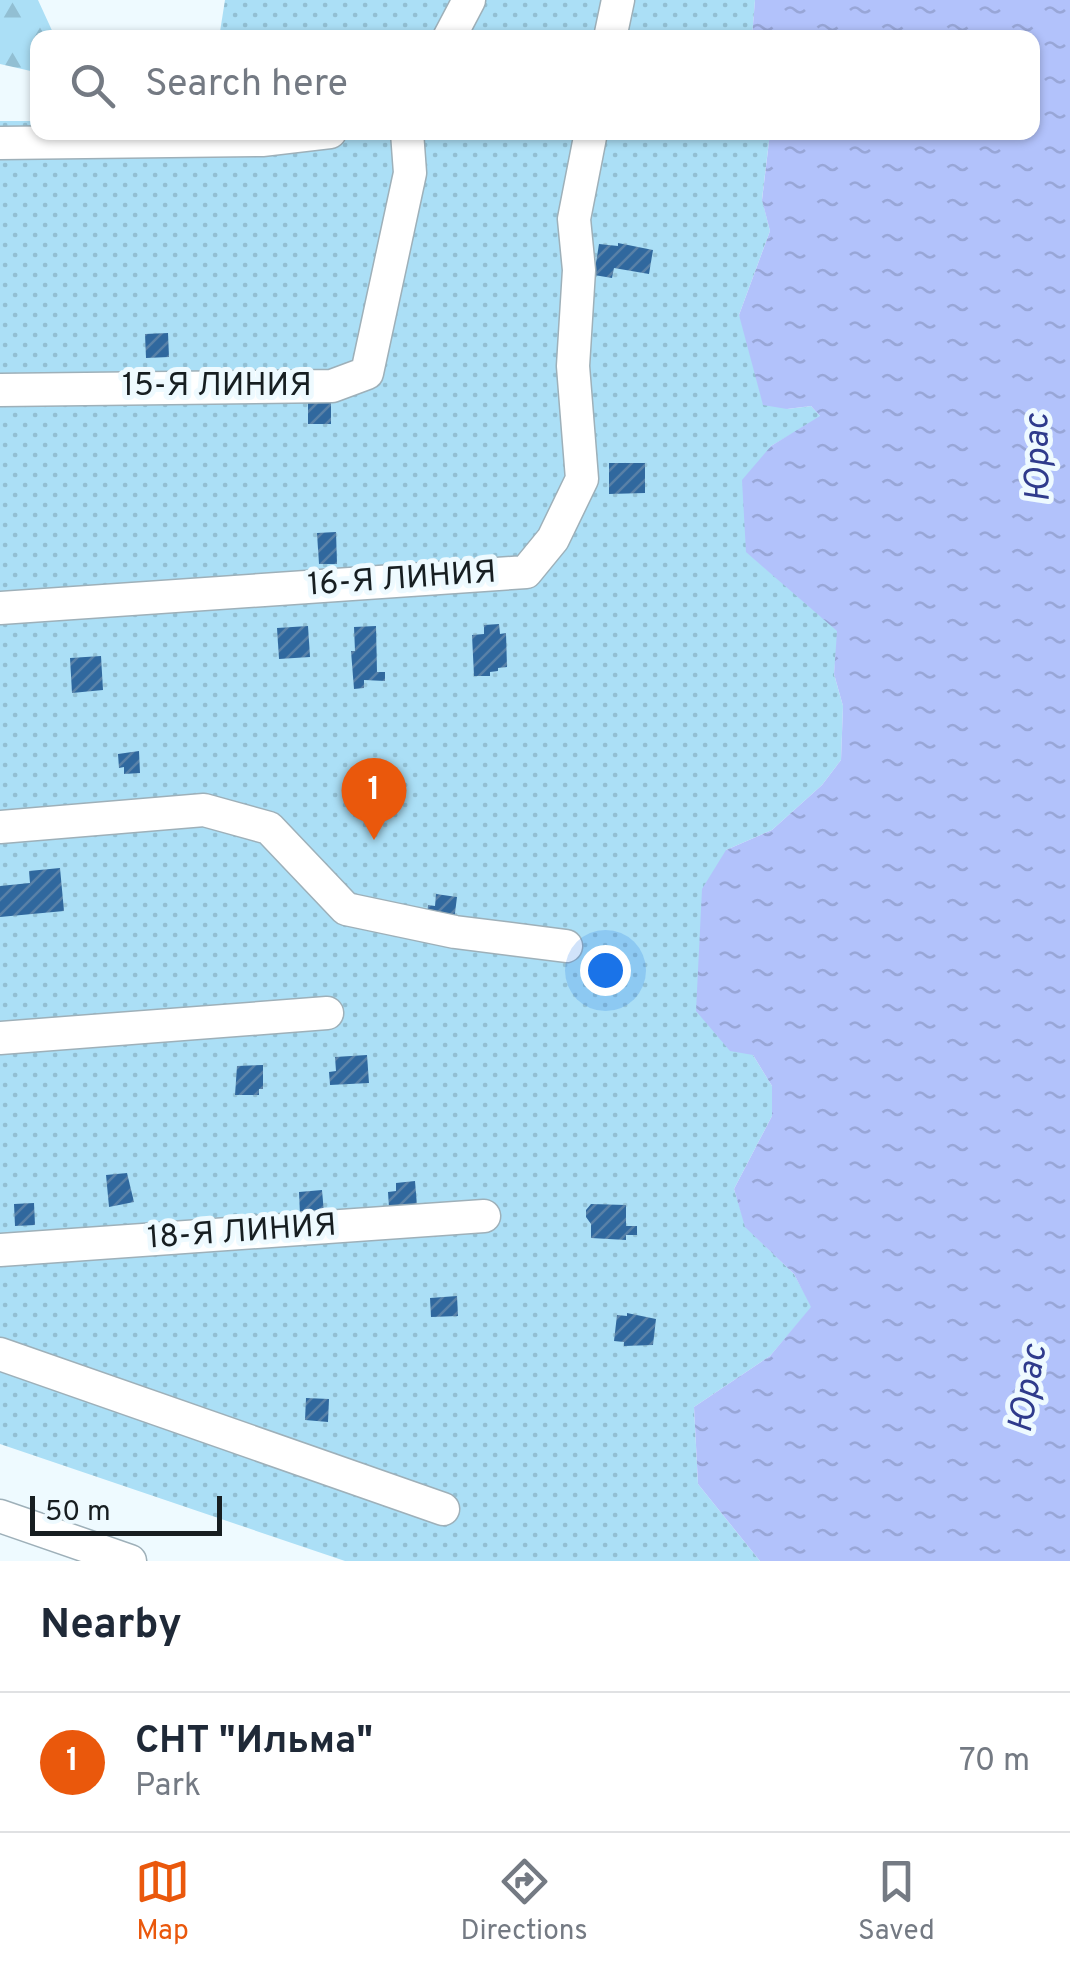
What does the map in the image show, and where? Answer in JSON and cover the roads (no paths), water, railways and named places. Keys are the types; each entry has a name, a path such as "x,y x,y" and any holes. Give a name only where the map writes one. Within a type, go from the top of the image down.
{"street":[{"path":"454,30 470,0"},
{"path":"612,30 618,0"},
{"path":"0,143 262,140"},
{"name":"15-Я ЛИНИЯ","path":"0,390 332,386 367,373 410,173 408,140"},
{"name":"16-Я ЛИНИЯ","path":"0,608 526,572 553,540 582,478 573,366 579,270 574,219 590,140"},
{"path":"0,827 204,810 269,828 346,909 455,932 566,946"},
{"path":"0,1038 326,1013"},
{"name":"18-Я ЛИНИЯ","path":"0,1250 484,1216"},
{"path":"0,1354 443,1509"},
{"path":"0,1516 130,1561"}],"water":[{"name":"Юрас","path":"755,0 1070,0 1070,1561 760,1561 698,1484 694,1407 770,1356 811,1307 794,1274 745,1227 734,1189 772,1116 772,1086 753,1055 730,1051 696,1011 702,889 726,850 772,830 822,785 841,760 843,706 834,674 837,631 746,552 742,480 771,446 820,416 811,406 787,409 763,405 739,315 770,231 762,200 769,140 1040,140 1040,30 753,30"}],"place":[{"name":"СНТ \"Ильма\"","path":"374,840"}]}
